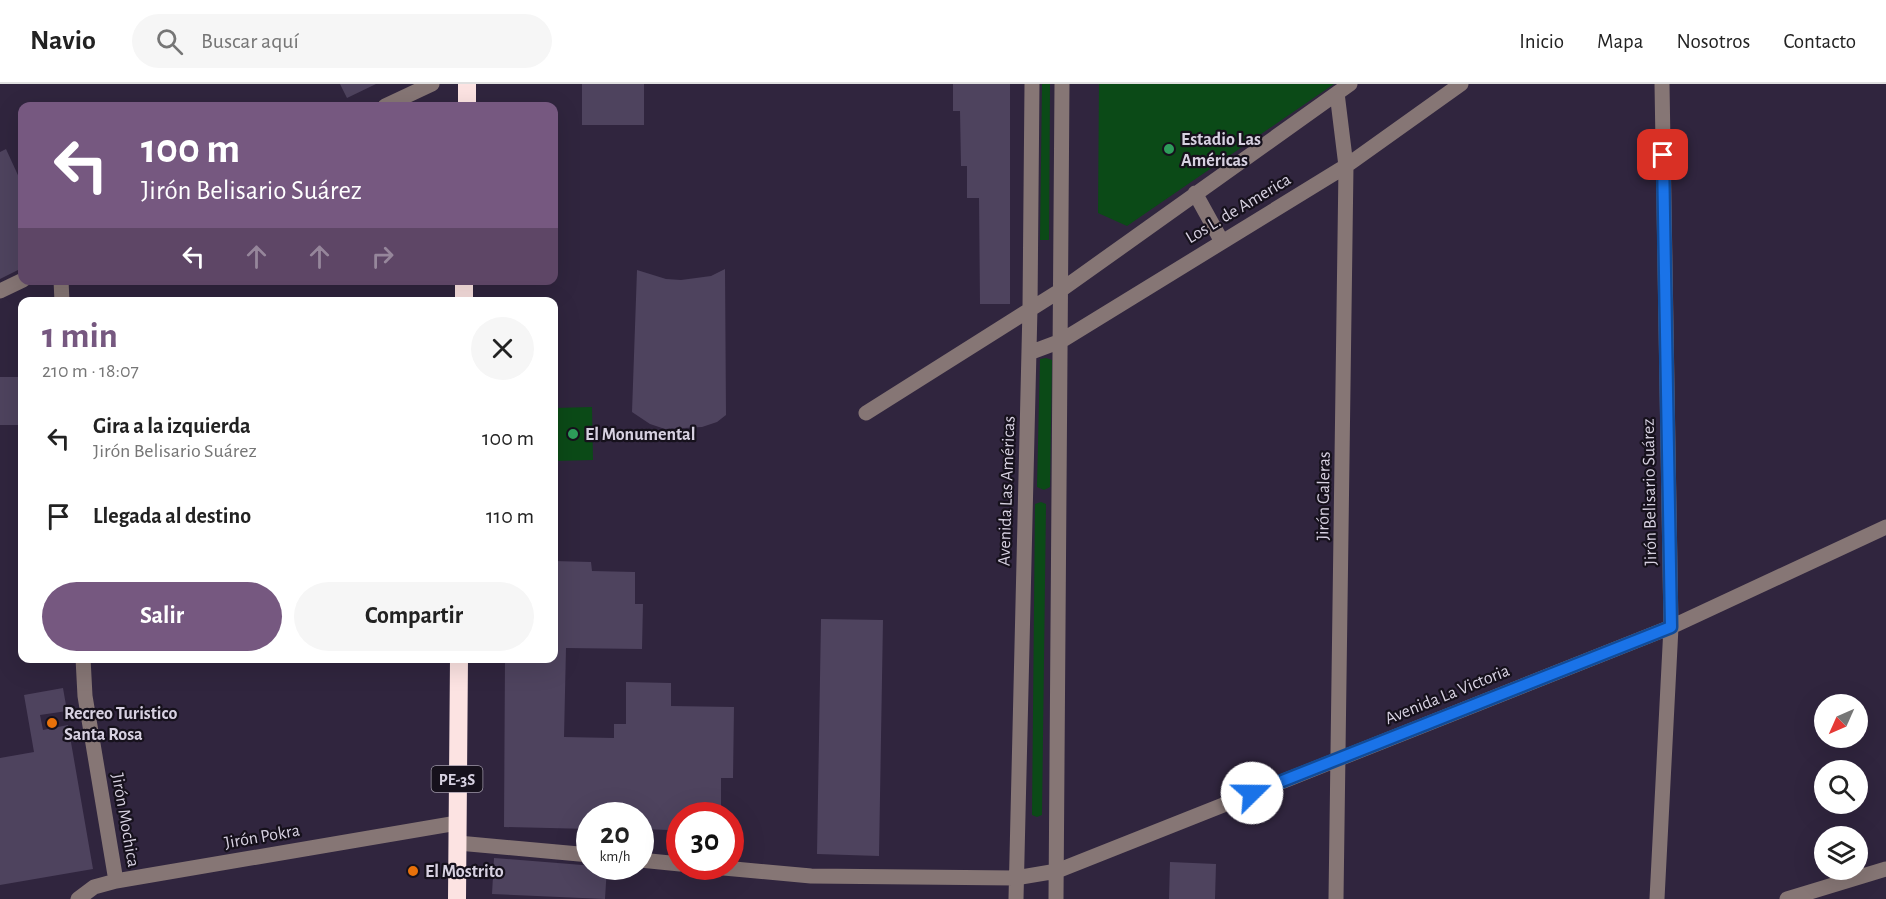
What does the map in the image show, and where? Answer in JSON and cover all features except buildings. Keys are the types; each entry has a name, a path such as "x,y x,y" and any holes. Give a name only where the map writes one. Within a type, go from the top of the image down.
{"highway":[{"path":"467,84 467,102"},
{"name":"PE-3S","path":"457,899 459,663"}],"street":[{"path":"394,102 432,84"},
{"name":"Avenida Las Américas","path":"1016,899 1030,308 1032,84"},
{"path":"1056,899 1062,84"},
{"name":"Los L. de America","path":"866,413 1060,290 1350,84"},
{"name":"Los L. de America","path":"1029,353 1061,341 1221,240 1346,166 1461,84"},
{"name":"Jirón Belisario Suárez","path":"1657,899 1671,627 1662,84"},
{"name":"Jirón Galeras","path":"1336,899 1346,166 1337,93"},
{"path":"1196,193 1221,240"},
{"path":"0,291 18,282"},
{"name":"Avenida La Victoria","path":"744,870 811,876 1015,878 1057,871 1671,627 1886,527"},
{"name":"Jirón Mochica","path":"83,663 85,696 116,880"},
{"name":"Jirón Pokra","path":"78,899 94,887 116,880 457,823"},
{"path":"458,843 576,854"},
{"path":"1787,899 1886,868"}],"green space":[{"path":"1042,84 1050,84 1049,240 1040,240"},
{"name":"Estadio Las Américas","path":"1099,84 1334,84 1127,226 1098,213"},
{"path":"1040,359 1052,360 1050,487 1044,490 1037,487"},
{"name":"El Monumental","path":"592,407 593,460 558,461 558,408"},
{"path":"1041,502 1046,504 1042,815 1037,817 1032,815 1035,504"}],"place":[{"name":"Estadio Las Américas","path":"1169,149"},
{"name":"El Monumental","path":"573,434"},
{"name":"Recreo Turistico Santa Rosa","path":"52,723"},
{"name":"El Mostrito","path":"413,871"}],"route":[{"path":"1252,793 1671,627 1663,155"}]}
